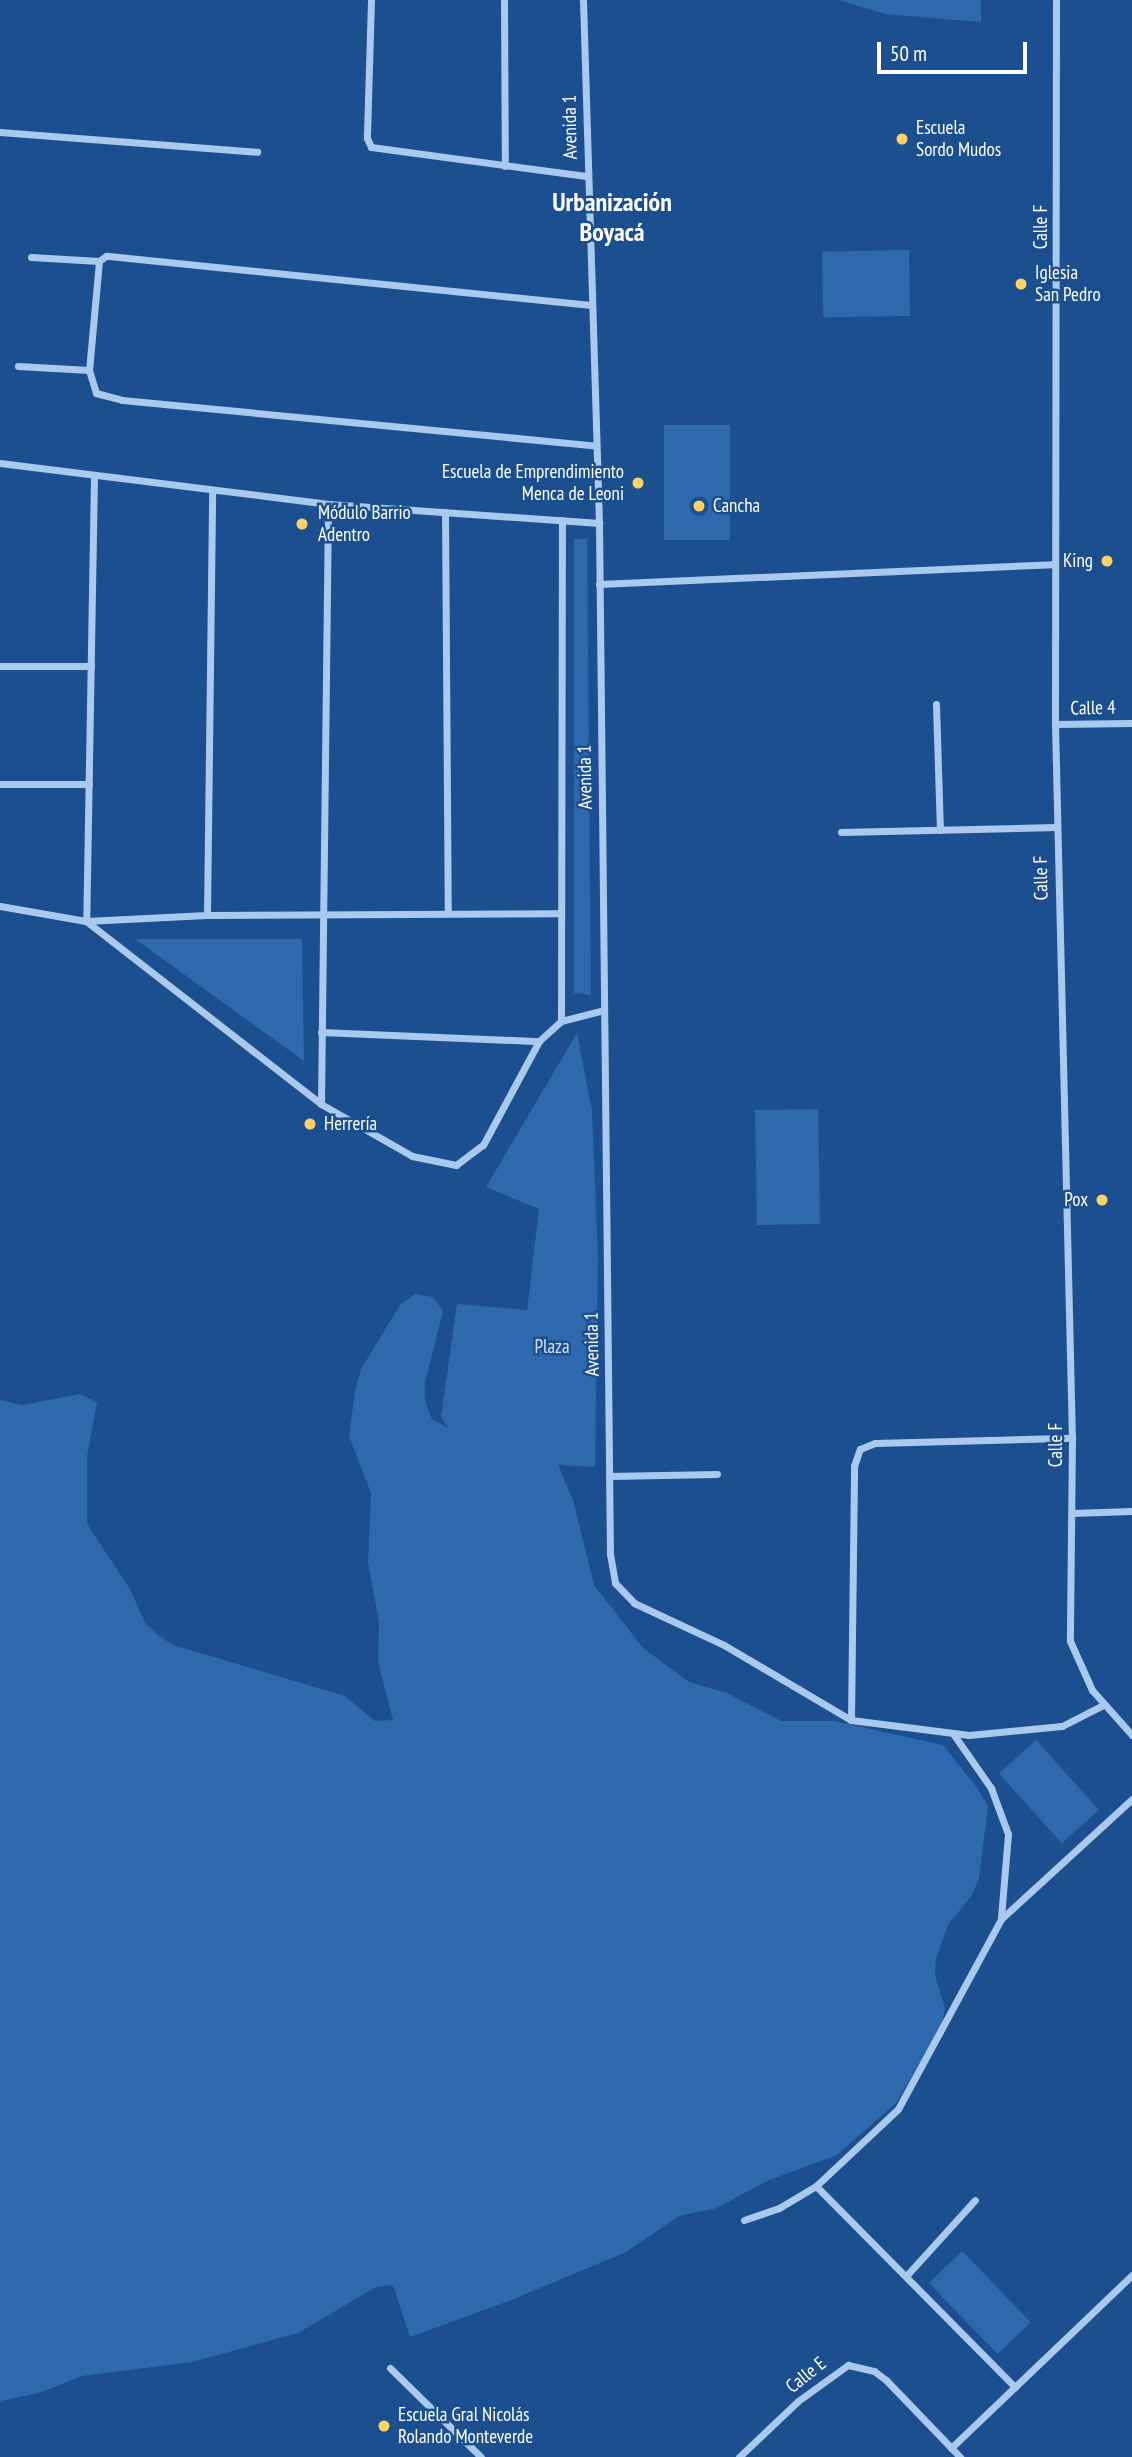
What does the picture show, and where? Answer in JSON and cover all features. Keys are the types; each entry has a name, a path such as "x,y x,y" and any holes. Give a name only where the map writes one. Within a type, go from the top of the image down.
{"street":[{"path":"371,0 367,138 371,147 586,176"},
{"path":"504,0 505,166"},
{"name":"Avenida 1","path":"583,0 586,176 599,523 610,1554 615,1583 634,1603 724,1645 851,1720"},
{"name":"Calle F","path":"1056,0 1055,724 1072,1438 1070,1642 1083,1676 1103,1706 1132,1735"},
{"path":"0,132 257,152"},
{"path":"31,257 99,261 106,256 591,306"},
{"path":"99,261 89,370 96,393 122,400 596,446"},
{"path":"18,366 89,370"},
{"path":"0,463 94,477 328,504 599,523"},
{"path":"86,921 94,477"},
{"path":"207,915 212,491"},
{"path":"321,1104 321,913 328,504"},
{"path":"445,512 448,913"},
{"path":"561,1021 559,913 562,520"},
{"path":"599,584 1054,564"},
{"path":"0,666 91,666"},
{"path":"936,704 940,830"},
{"name":"Calle 4","path":"1055,724 1132,723"},
{"path":"0,784 89,784"},
{"path":"841,832 1056,827"},
{"path":"0,905 86,921 321,913 559,913"},
{"path":"86,921 321,1104 412,1156 456,1164 483,1145 539,1041 561,1021 604,1010"},
{"path":"321,1032 539,1041"},
{"path":"1072,1438 875,1443 860,1449 854,1466 851,1720 954,1735 1062,1726 1103,1706"},
{"path":"609,1476 717,1474"},
{"path":"1072,1513 1132,1511"},
{"path":"954,1735 991,1788 1008,1834 1001,1919"},
{"path":"744,2220 779,2208 816,2186 898,2109 1001,1919 1132,1799"},
{"path":"816,2186 1015,2387"},
{"path":"907,2275 975,2200"},
{"path":"951,2448 1132,2275"},
{"name":"Calle E","path":"739,2457 798,2401 848,2365 874,2371 886,2380 960,2457"},
{"path":"390,2368 481,2457"}],"green space":[{"path":"838,0 981,0 981,22 885,14"},
{"path":"909,250 910,316 823,318 822,252"},
{"name":"Cancha","path":"664,425 730,425 730,540 664,540"},
{"path":"574,539 587,539 591,995 574,993"},
{"path":"135,939 302,939 304,1061"},
{"name":"Plaza","path":"577,1033 592,1111 598,1258 595,1467 558,1465 573,1500 594,1585 643,1648 689,1682 727,1693 781,1721 834,1721 943,1745 978,1789 988,1806 979,1878 972,1895 948,1925 936,1958 935,1975 945,2009 941,2027 896,2103 837,2155 767,2181 717,2208 679,2216 626,2252 509,2301 410,2337 393,2285 376,2287 298,2333 192,2362 82,2376 39,2393 0,2401 0,1400 22,1405 80,1394 97,1402 87,1457 87,1524 130,1589 145,1623 158,1635 173,1645 345,1696 375,1721 393,1720 378,1662 379,1622 368,1562 371,1493 349,1436 355,1391 361,1369 400,1305 415,1294 433,1297 443,1311 425,1382 425,1401 432,1419 448,1428 441,1417 457,1304 527,1310 539,1209 486,1187"},
{"path":"818,1109 820,1224 757,1225 755,1110"},
{"path":"1036,1740 1099,1810 1062,1843 999,1773"},
{"path":"962,2251 1031,2322 998,2354 929,2283"}],"place":[{"name":"Escuela Sordo Mudos","path":"902,139"},
{"name":"Iglesia San Pedro","path":"1021,284"},
{"name":"Escuela de Emprendimiento Menca de Leoni","path":"638,483"},
{"name":"Cancha","path":"699,506"},
{"name":"Módulo Barrio Adentro","path":"302,524"},
{"name":"King","path":"1107,561"},
{"name":"Herrería","path":"310,1124"},
{"name":"Pox","path":"1102,1200"},
{"name":"Escuela Gral Nicolás Rolando Monteverde","path":"384,2426"}],"district":[{"name":"Urbanización Boyacá","path":"612,217"}]}
